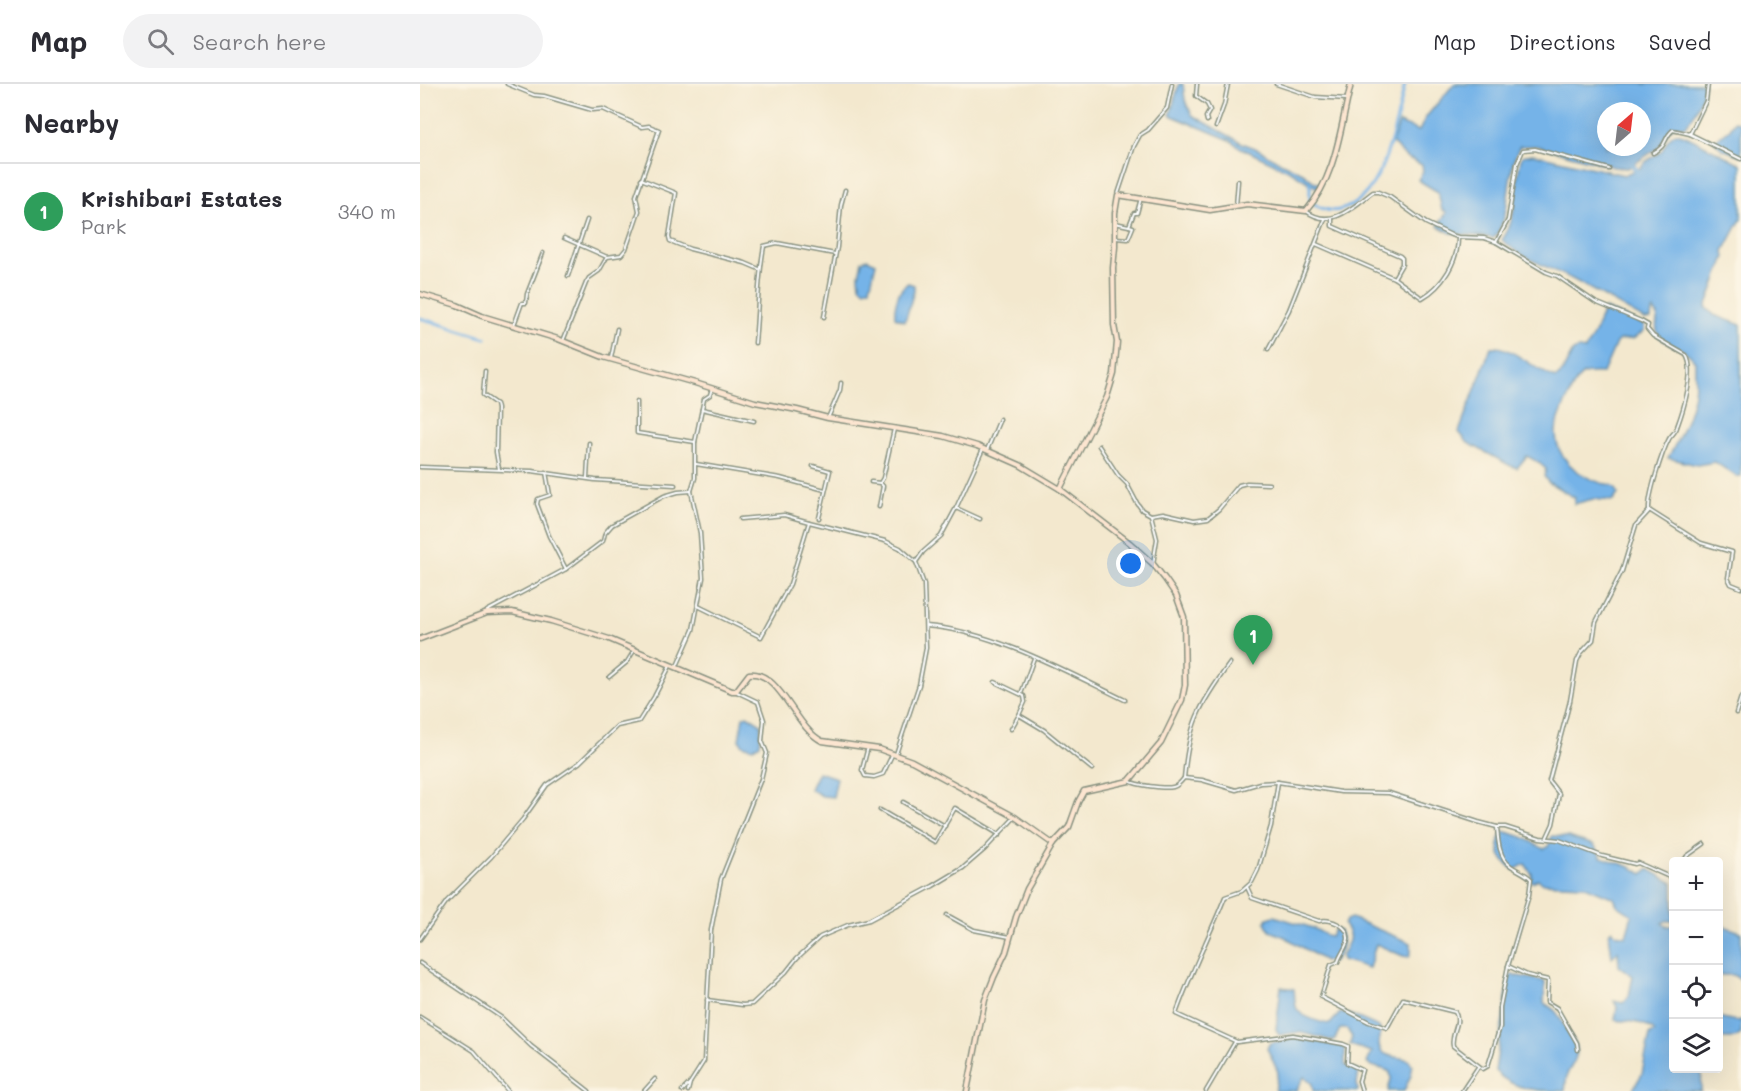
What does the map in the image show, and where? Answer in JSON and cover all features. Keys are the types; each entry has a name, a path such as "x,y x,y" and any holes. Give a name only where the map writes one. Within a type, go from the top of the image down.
{"main road":[{"path":"1060,489 1107,397 1114,374 1117,342 1114,325 1113,268 1118,195 1210,210 1256,204 1307,210 1336,157 1351,84"},
{"path":"420,294 611,359 755,402 828,418 943,436 985,449 1020,465 1060,489 1130,543 1153,564 1176,595 1184,617 1184,694 1161,743 1130,781 1084,791 1069,827 1053,844 1027,889 1006,952 985,1000 967,1091"},
{"path":"420,639 487,614 512,612 551,621 634,649 703,680 736,691 749,674 764,676 781,693 808,732 814,737 822,741 868,747 895,754 927,769 1017,819 1053,844"}],"street":[{"path":"507,84 534,95 594,111 603,109 642,127 649,126 658,129 659,134 635,201 639,211 626,249 621,255 607,257 564,238"},
{"path":"1118,195 1134,147 1140,135 1148,130 1167,108 1172,84"},
{"path":"1197,84 1196,96 1210,110 1206,117 1207,121"},
{"path":"1216,127 1228,84"},
{"path":"1276,84 1315,97 1347,99"},
{"path":"1690,134 1706,101 1708,84"},
{"path":"1653,153 1664,146 1669,133 1673,130 1690,134 1741,159"},
{"path":"1496,242 1508,220 1517,164 1523,150 1535,149 1609,169"},
{"path":"641,179 676,193 670,241 702,253 745,263 759,269"},
{"path":"1236,206 1238,181"},
{"path":"824,317 845,190"},
{"path":"1307,210 1315,216 1325,219 1332,218 1350,211 1373,192 1378,192 1390,197 1426,223 1458,237 1473,237 1496,242 1546,272 1557,276 1595,302 1648,325 1647,328 1653,336 1689,358 1689,386 1678,427 1670,437 1650,492 1649,510 1636,525 1622,571 1596,622 1593,640 1576,661 1570,701 1549,781 1559,794 1547,837"},
{"path":"1129,226 1134,213 1137,213 1141,198"},
{"path":"1332,218 1332,226 1400,256 1402,264 1394,278"},
{"path":"1269,350 1289,310 1325,219"},
{"path":"568,276 587,220"},
{"path":"1115,223 1133,227 1128,239 1116,238"},
{"path":"1316,244 1394,278 1422,297 1438,285 1454,259 1458,251 1458,237"},
{"path":"755,343 760,292 759,269 764,246 774,243 835,254"},
{"path":"514,325 522,303 526,303 527,294 543,254"},
{"path":"563,341 586,283 601,269 607,257"},
{"path":"611,359 618,329"},
{"path":"485,371 483,395 496,404 497,409 496,452 499,469"},
{"path":"828,418 841,383"},
{"path":"676,667 693,630 704,578 700,533 691,491 695,478 695,442 704,399 710,395 712,388"},
{"path":"637,402 637,433 695,442"},
{"path":"702,409 754,421"},
{"path":"916,562 923,552 941,536 1000,419"},
{"path":"879,507 883,486 880,483 894,429"},
{"path":"587,478 589,443"},
{"path":"1099,446 1118,475 1127,484 1142,510 1151,515 1163,513 1194,520 1208,518 1220,509 1239,485 1269,484"},
{"path":"695,464 780,478 825,490"},
{"path":"813,466 830,471 819,518"},
{"path":"420,467 546,472 634,483 675,484"},
{"path":"546,472 550,495 538,499 537,504 549,536 566,569"},
{"path":"871,482 880,483"},
{"path":"487,614 487,610 566,569 603,541 605,533 612,525 664,496 691,491"},
{"path":"956,508 980,519"},
{"path":"1649,510 1701,543 1732,552 1728,578 1731,584 1741,588"},
{"path":"740,519 784,515 885,541 900,548 916,562 924,584 926,648 919,685 895,754 883,774 874,777 866,776 862,770 868,747"},
{"path":"1151,515 1157,538 1153,564"},
{"path":"698,606 762,637 790,584 809,522"},
{"path":"925,626 952,628 993,640 1125,700"},
{"path":"609,677 627,662 634,649"},
{"path":"1020,694 1034,658"},
{"path":"1130,781 1135,784 1170,788 1184,778 1193,723 1208,693 1230,663"},
{"path":"420,939 447,901 523,819 547,785 579,764 617,726 639,721 670,665"},
{"path":"995,682 1026,698 1011,729"},
{"path":"682,1091 690,1083 704,1060 711,930 722,879 761,779 767,753 762,741 764,720 758,702 736,691"},
{"path":"1736,713 1741,697"},
{"path":"1019,715 1044,730 1092,769"},
{"path":"1184,778 1202,780 1236,790 1260,783 1278,782 1341,792 1389,793 1497,827 1505,827 1540,838 1547,837 1588,849 1602,856 1638,863 1669,877"},
{"path":"1278,782 1271,826 1258,870 1247,887 1225,897 1202,955 1190,973 1176,1014 1235,1041 1293,1035 1348,1046 1347,1063 1362,1070 1359,1081 1362,1091"},
{"path":"903,802 945,826"},
{"path":"880,810 935,842 956,808 1000,835"},
{"path":"707,1000 752,1004 820,937 848,925 869,920 933,886 963,868 1017,819"},
{"path":"1247,887 1252,898 1319,921 1326,919 1336,922 1346,931 1348,938 1345,947 1338,962 1331,965 1321,997 1369,1022 1388,1028 1403,999 1455,1012 1458,1022 1451,1040 1453,1046 1483,1069 1488,1065 1500,1027 1500,1007 1508,966 1529,895 1531,879 1510,866 1503,858 1497,827"},
{"path":"1686,857 1704,844"},
{"path":"947,915 974,930 1011,937"},
{"path":"420,963 502,1017 531,1046 589,1091"},
{"path":"1508,966 1527,975 1548,980 1547,1002 1557,1008 1577,1042 1578,1050"},
{"path":"420,1017 474,1051 508,1091"},
{"path":"1206,1091 1235,1041"},
{"path":"1462,1091 1478,1067"},
{"path":"644,1091 655,1079"},
{"path":"688,1091 690,1083"}],"water":[{"path":"1179,84 1183,84 1185,100 1192,115 1303,173 1320,184 1319,187 1241,148 1230,140 1170,115"},
{"path":"1454,84 1704,84 1698,106 1686,126 1675,126 1669,130 1659,147 1651,152 1651,102 1597,102 1597,156 1646,156 1628,168 1614,167 1538,146 1520,146 1512,168 1504,216 1494,238 1451,233 1438,226 1447,212 1442,210 1438,192 1418,180 1423,171 1422,165 1406,157 1392,143 1399,123 1419,131 1426,117"},
{"path":"1735,121 1741,123 1741,156 1722,149 1714,141 1730,129"},
{"path":"1675,133 1686,136 1741,164 1741,219 1724,251 1725,257 1706,307 1714,315 1741,325 1741,477 1737,477 1715,462 1697,465 1668,458 1690,410 1694,390 1695,361 1689,354 1662,339 1656,327 1658,316 1654,310 1651,319 1645,320 1572,279 1526,257 1502,240 1508,230 1514,210 1522,156 1533,154 1624,175 1640,168 1661,152 1669,138"},
{"path":"867,259 876,263 870,288 865,290 860,286 859,275 862,261"},
{"path":"908,283 914,285 914,291 904,321 895,317 895,308 899,293"},
{"path":"1605,309 1644,325 1644,331 1633,339 1619,340 1616,343 1603,373 1583,374 1574,385 1562,410 1556,430 1556,440 1563,457 1584,476 1616,488 1618,494 1613,501 1593,499 1574,504 1575,498 1548,482 1544,476 1546,469 1538,462 1527,456 1517,468 1511,466 1468,443 1459,432 1491,347 1506,349 1556,378 1561,374 1573,351 1585,350"},
{"path":"747,715 761,724 760,744 753,748 743,745 739,740 743,717"},
{"path":"818,772 837,778 833,797 822,796 810,789"},
{"path":"1503,831 1523,837 1544,849 1548,847 1552,836 1568,837 1594,845 1601,857 1643,874 1648,869 1669,881 1669,921 1662,923 1669,926 1669,1073 1702,1073 1701,1091 1632,1091 1642,1074 1650,1034 1655,1032 1642,1024 1615,1020 1617,1007 1614,1001 1623,1003 1629,996 1633,976 1619,966 1618,951 1612,957 1609,933 1612,930 1616,934 1626,936 1632,915 1617,905 1614,898 1583,885 1542,883 1538,879 1530,881 1532,874 1525,864 1514,870 1504,861 1501,857 1499,843"},
{"path":"1274,916 1313,928 1326,935 1331,936 1335,929 1340,931 1342,943 1338,955 1333,962 1325,961 1285,937 1270,931 1265,922"},
{"path":"1351,918 1411,943 1409,957 1376,944 1369,968 1342,960 1341,957 1349,938 1344,925 1346,920"},
{"path":"1723,926 1741,932 1741,980 1733,975 1723,975"},
{"path":"1512,975 1545,981 1544,1003 1558,1014 1575,1043 1576,1056 1567,1074 1565,1091 1527,1089 1510,1083 1495,1071 1509,978"},
{"path":"1281,987 1294,989 1297,1009 1312,1019 1330,1024 1340,1013 1349,1014 1379,1027 1381,1033 1379,1042 1382,1051 1389,1056 1409,1060 1412,1065 1411,1075 1404,1091 1388,1091 1390,1072 1367,1063 1372,1052 1350,1045 1352,1037 1347,1029 1340,1029 1334,1041 1300,1032 1279,1035 1276,1029"},
{"path":"1723,1018 1741,1020 1741,1034 1735,1038 1723,1038"},
{"path":"1291,1037 1345,1048 1345,1065 1359,1071 1358,1091 1313,1091 1312,1084 1304,1077 1296,1091 1275,1091 1278,1072 1267,1048 1270,1043 1288,1040"}],"waterway":[{"path":"1310,182 1310,200 1327,210 1339,210 1354,204 1367,192 1386,158 1405,84"},
{"path":"1628,159 1641,176"},
{"path":"420,318 486,338"}],"place":[{"name":"Krishibari Estates","path":"1253,665"}]}
